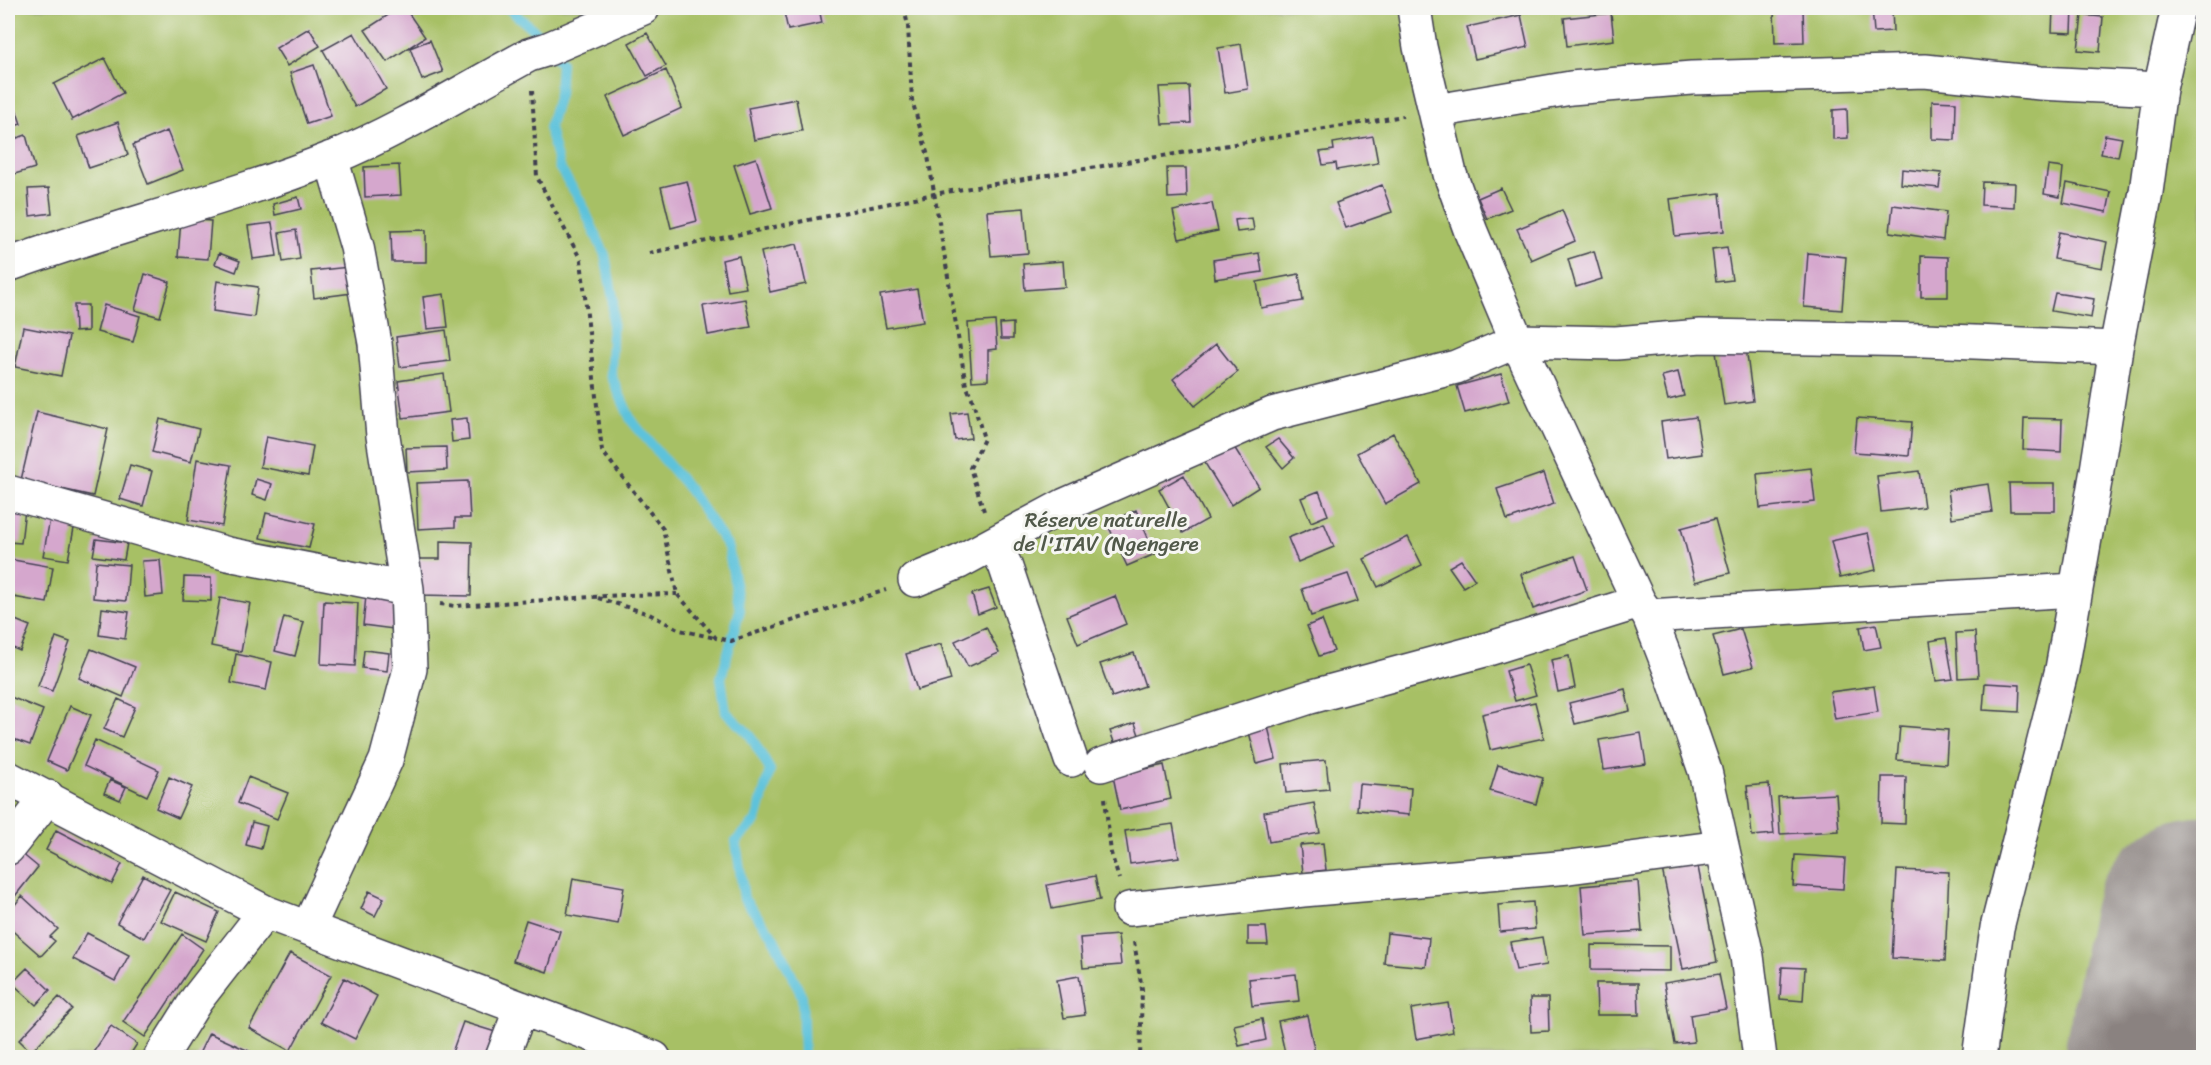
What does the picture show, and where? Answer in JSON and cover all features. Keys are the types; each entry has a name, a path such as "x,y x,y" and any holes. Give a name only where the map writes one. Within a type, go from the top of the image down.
{"street":[{"path":"8,264 59,246 203,203 332,158 387,132 529,55 644,8"},
{"path":"1414,8 1420,47 1450,174 1471,232 1517,341 1644,609 1673,678 1705,771 1747,956 1760,1058"},
{"path":"1980,1058 1997,928 2062,669 2097,470 2115,348 2146,192 2160,89 2178,8"},
{"path":"1436,111 1571,88 1692,78 1914,72 2040,83 2160,89"},
{"path":"308,928 386,760 410,669 407,594 384,436 375,344 357,247 332,158"},
{"path":"915,580 959,562 1065,505 1272,414 1456,367 1517,341 1616,343 1701,336 1925,340 2115,348"},
{"path":"8,492 228,554 407,594"},
{"path":"994,544 1005,565 1086,763 1310,697 1644,609 2075,590"},
{"path":"8,778 265,912 654,1058"},
{"path":"8,848 48,797"},
{"path":"1129,909 1303,890 1569,867 1721,847"},
{"path":"159,1058 197,999 265,912"},
{"path":"502,1058 521,1008"}],"path":[{"path":"904,8 908,26 912,100 928,156 966,385 984,439 970,468 994,544"},
{"path":"529,55 537,177 581,260 602,451 663,530 677,594 716,638"},
{"path":"649,253 934,194 1271,136 1436,111"},
{"path":"595,597 649,614 680,630 731,641 855,602 915,580"},
{"path":"407,594 456,606 677,594"}],"green space":[{"name":"Réserve naturelle de l'ITAV (Ngengere","path":"8,8 2203,8 2203,1057 8,1057"}],"building":[{"path":"399,8 405,8 425,37 387,62 365,30"},
{"path":"783,8 819,8 822,23 788,30"},
{"path":"1774,8 1803,8 1804,42 1775,43"},
{"path":"1872,8 1892,8 1893,31 1874,32"},
{"path":"2053,8 2073,8 2072,33 2052,32"},
{"path":"1611,13 1614,40 1567,46 1564,18"},
{"path":"1521,15 1528,47 1475,59 1467,27"},
{"path":"2082,15 2103,17 2100,52 2078,50"},
{"path":"309,28 320,46 287,66 276,48"},
{"path":"354,33 386,89 355,107 323,50"},
{"path":"647,33 666,66 647,76 629,43"},
{"path":"430,40 443,72 422,80 410,48"},
{"path":"1241,44 1248,89 1225,93 1218,48"},
{"path":"105,58 123,93 72,120 54,84"},
{"path":"314,65 331,116 307,124 290,73"},
{"path":"666,70 682,108 624,135 607,97"},
{"path":"1189,86 1191,123 1162,124 1159,87"},
{"path":"796,99 802,131 754,140 748,108"},
{"path":"1932,101 1956,102 1955,140 1932,139"},
{"path":"16,109 21,124 8,128 8,112"},
{"path":"1847,109 1848,138 1833,139 1833,110"},
{"path":"118,122 128,155 89,168 78,136"},
{"path":"167,131 183,170 148,184 133,145"},
{"path":"26,135 35,168 8,176 8,141"},
{"path":"2105,135 2122,138 2118,157 2101,154"},
{"path":"1373,136 1378,163 1337,170 1336,163 1323,165 1320,152 1334,150 1333,143"},
{"path":"756,158 772,208 750,214 734,165"},
{"path":"399,165 401,195 365,197 364,167"},
{"path":"2048,166 2063,168 2060,197 2044,194"},
{"path":"1167,168 1186,168 1187,197 1168,198"},
{"path":"1902,169 1941,173 1939,188 1901,184"},
{"path":"687,181 697,221 671,228 661,187"},
{"path":"1982,182 2015,183 2014,207 1981,205"},
{"path":"2067,183 2111,192 2107,212 2063,203"},
{"path":"1382,185 1392,212 1346,228 1336,203"},
{"path":"49,188 52,213 30,216 28,189"},
{"path":"1501,188 1511,209 1487,219 1478,198"},
{"path":"1720,193 1724,231 1675,236 1670,199"},
{"path":"298,197 301,209 275,215 273,204"},
{"path":"1212,203 1218,231 1179,239 1173,211"},
{"path":"1893,205 1946,212 1943,240 1890,232"},
{"path":"1024,208 1028,253 991,256 987,211"},
{"path":"1562,210 1575,241 1531,260 1517,229"},
{"path":"1252,218 1254,230 1237,232 1235,220"},
{"path":"181,219 211,221 208,259 178,257"},
{"path":"272,223 277,256 253,259 248,226"},
{"path":"296,230 300,259 283,262 279,233"},
{"path":"426,230 426,262 392,262 391,231"},
{"path":"2059,232 2107,242 2102,268 2054,259"},
{"path":"797,244 806,284 770,292 761,252"},
{"path":"1727,247 1732,280 1716,282 1712,249"},
{"path":"1594,251 1602,279 1576,287 1568,259"},
{"path":"219,253 240,261 236,272 215,264"},
{"path":"1259,253 1262,272 1215,279 1213,260"},
{"path":"1808,253 1846,257 1842,310 1804,307"},
{"path":"739,256 746,288 728,291 722,260"},
{"path":"1921,256 1948,257 1948,297 1921,297"},
{"path":"1063,261 1065,287 1025,290 1023,264"},
{"path":"349,267 352,293 314,298 311,271"},
{"path":"145,274 170,282 160,317 135,310"},
{"path":"1299,274 1303,301 1261,308 1257,282"},
{"path":"217,281 258,287 254,317 213,311"},
{"path":"917,289 923,322 886,328 880,295"},
{"path":"2055,293 2094,299 2091,318 2051,311"},
{"path":"444,294 448,327 427,329 423,297"},
{"path":"745,299 751,327 708,335 703,306"},
{"path":"74,305 88,305 88,331 75,332"},
{"path":"104,305 140,316 133,342 97,332"},
{"path":"995,321 997,349 988,350 988,380 972,381 968,323"},
{"path":"1013,323 1013,339 1001,339 1000,324"},
{"path":"23,327 69,336 61,376 15,367"},
{"path":"446,330 450,361 400,367 396,337"},
{"path":"1216,344 1238,372 1195,406 1173,379"},
{"path":"1746,347 1753,401 1724,405 1716,352"},
{"path":"1678,372 1684,396 1668,400 1662,376"},
{"path":"444,374 449,412 403,418 398,381"},
{"path":"1501,374 1509,401 1465,413 1457,386"},
{"path":"37,412 108,429 93,496 21,480"},
{"path":"967,412 971,438 955,440 951,414"},
{"path":"1696,417 1702,454 1666,459 1661,422"},
{"path":"467,418 469,440 452,442 450,420"},
{"path":"1857,418 1912,422 1909,456 1854,452"},
{"path":"2024,418 2062,419 2061,452 2023,450"},
{"path":"160,419 199,429 191,462 152,452"},
{"path":"1393,433 1421,484 1385,504 1357,453"},
{"path":"266,437 313,446 308,476 260,467"},
{"path":"1278,439 1294,458 1283,468 1266,447"},
{"path":"1231,442 1259,487 1231,505 1203,460"},
{"path":"446,447 447,470 407,472 406,448"},
{"path":"197,459 231,465 222,526 188,520"},
{"path":"130,465 152,471 143,506 120,499"},
{"path":"1811,468 1815,502 1760,508 1757,474"},
{"path":"1919,471 1924,507 1881,512 1877,476"},
{"path":"1544,473 1554,504 1507,520 1497,489"},
{"path":"1184,475 1208,519 1183,533 1159,489"},
{"path":"256,479 272,484 267,500 252,495"},
{"path":"468,481 470,518 455,518 455,527 418,529 416,483"},
{"path":"2009,483 2055,483 2055,511 2010,511"},
{"path":"1988,484 1992,512 1952,518 1948,490"},
{"path":"1319,491 1328,515 1311,522 1301,498"},
{"path":"8,507 25,509 21,543 8,542"},
{"path":"1136,510 1155,554 1127,566 1107,523"},
{"path":"266,513 315,524 309,548 260,538"},
{"path":"50,519 75,523 68,560 43,556"},
{"path":"1715,519 1730,573 1695,582 1681,528"},
{"path":"1324,523 1334,547 1298,562 1288,538"},
{"path":"1868,533 1876,570 1840,578 1831,541"},
{"path":"1408,537 1422,565 1378,587 1364,559"},
{"path":"96,539 127,543 124,560 93,556"},
{"path":"440,541 472,542 471,596 418,595 418,559 440,559"},
{"path":"1575,556 1587,590 1533,609 1521,574"},
{"path":"8,559 53,567 47,603 8,596"},
{"path":"160,560 163,595 145,597 142,561"},
{"path":"1461,560 1475,580 1463,587 1449,567"},
{"path":"96,562 129,565 126,601 93,598"},
{"path":"1348,574 1358,601 1311,616 1302,589"},
{"path":"184,577 211,578 211,601 183,600"},
{"path":"989,589 996,607 978,614 972,594"},
{"path":"366,596 396,600 393,629 363,625"},
{"path":"1115,596 1126,624 1078,644 1067,616"},
{"path":"220,598 250,603 241,652 211,646"},
{"path":"324,601 358,603 355,666 321,664"},
{"path":"102,608 129,612 125,639 99,635"},
{"path":"8,617 30,626 20,651 8,646"},
{"path":"284,617 304,622 295,656 275,651"},
{"path":"1322,620 1334,651 1319,656 1307,626"},
{"path":"1876,624 1881,647 1864,650 1860,627"},
{"path":"986,627 999,653 968,667 955,641"},
{"path":"1741,629 1753,667 1724,674 1713,636"},
{"path":"1975,632 1978,677 1958,678 1956,633"},
{"path":"56,637 70,642 52,691 38,686"},
{"path":"1946,638 1953,679 1936,681 1930,641"},
{"path":"941,644 951,680 917,690 906,654"},
{"path":"91,649 135,667 123,697 79,678"},
{"path":"364,650 389,653 387,671 362,668"},
{"path":"1134,653 1145,686 1112,697 1100,664"},
{"path":"236,654 272,662 266,690 231,683"},
{"path":"1569,656 1575,688 1558,692 1551,660"},
{"path":"1526,665 1536,695 1515,701 1506,671"},
{"path":"1985,683 2020,685 2019,712 1983,710"},
{"path":"1874,686 1878,712 1835,719 1830,692"},
{"path":"1625,689 1630,711 1575,724 1569,703"},
{"path":"8,696 43,710 30,745 8,737"},
{"path":"118,699 135,707 122,737 104,729"},
{"path":"1535,702 1544,738 1490,750 1482,714"},
{"path":"70,706 91,715 67,770 47,761"},
{"path":"1135,723 1139,735 1114,742 1110,731"},
{"path":"1267,723 1276,759 1257,764 1248,728"},
{"path":"1900,726 1948,730 1946,764 1897,760"},
{"path":"1641,733 1646,764 1604,770 1599,740"},
{"path":"95,740 159,770 147,796 84,766"},
{"path":"1326,760 1329,789 1286,793 1283,764"},
{"path":"1164,765 1171,799 1120,810 1113,776"},
{"path":"1498,765 1543,778 1536,804 1490,791"},
{"path":"169,777 192,787 178,818 156,808"},
{"path":"248,777 288,793 277,819 238,803"},
{"path":"1882,777 1906,777 1905,824 1881,823"},
{"path":"110,780 126,787 120,800 104,793"},
{"path":"1359,784 1411,788 1409,815 1357,810"},
{"path":"1769,784 1774,834 1752,836 1747,786"},
{"path":"1836,794 1839,831 1780,834 1778,797"},
{"path":"1314,803 1320,833 1269,842 1264,812"},
{"path":"252,822 267,826 261,849 246,845"},
{"path":"1173,824 1179,857 1130,864 1125,831"},
{"path":"56,830 122,864 112,884 46,850"},
{"path":"1323,843 1326,870 1303,873 1300,845"},
{"path":"15,848 38,867 8,905 8,857"},
{"path":"1795,855 1845,858 1843,889 1793,886"},
{"path":"1697,862 1717,962 1683,969 1662,869"},
{"path":"1897,870 1949,872 1945,961 1892,958"},
{"path":"143,875 170,890 144,938 117,923"},
{"path":"1095,876 1100,900 1052,909 1047,885"},
{"path":"573,878 624,887 618,924 567,915"},
{"path":"1638,881 1642,931 1585,935 1581,886"},
{"path":"369,891 384,898 375,916 361,909"},
{"path":"175,892 219,912 206,941 161,921"},
{"path":"22,896 58,929 50,937 55,941 41,956 8,927 8,913"},
{"path":"1533,902 1535,929 1500,932 1498,905"},
{"path":"526,920 560,931 547,972 513,961"},
{"path":"1248,927 1266,927 1268,945 1248,945"},
{"path":"87,933 129,955 115,981 73,959"},
{"path":"1387,933 1429,938 1426,967 1384,963"},
{"path":"182,934 203,949 145,1037 123,1022"},
{"path":"1118,935 1121,965 1083,968 1080,938"},
{"path":"1542,937 1547,965 1516,970 1510,942"},
{"path":"1591,945 1670,946 1670,971 1591,970"},
{"path":"290,953 331,975 290,1051 249,1028"},
{"path":"1782,967 1805,968 1803,1001 1780,999"},
{"path":"27,968 50,990 36,1005 12,983"},
{"path":"1296,974 1299,1001 1252,1006 1249,979"},
{"path":"1719,974 1726,1009 1690,1015 1694,1042 1675,1044 1664,983"},
{"path":"1079,976 1085,1015 1064,1018 1057,980"},
{"path":"344,978 377,996 355,1039 321,1022"},
{"path":"1596,983 1638,983 1639,1015 1597,1015"},
{"path":"59,997 72,1009 31,1052 19,1040"},
{"path":"1530,998 1548,998 1549,1031 1531,1032"},
{"path":"1448,1003 1453,1032 1416,1039 1411,1009"},
{"path":"1307,1015 1316,1058 1286,1058 1278,1021"},
{"path":"1262,1019 1266,1040 1239,1046 1234,1025"},
{"path":"463,1022 502,1034 494,1058 450,1058"},
{"path":"111,1026 137,1044 128,1058 96,1058 92,1054"},
{"path":"209,1033 251,1052 249,1058 197,1058"}],"waterway":[{"path":"508,8 541,36 548,49 561,63 559,94 549,128 559,167 580,200 605,255 613,298 611,375 631,420 688,488 728,547 740,610 721,678 726,712 750,735 770,770 756,821 736,841 744,899 772,935 802,996 804,1058"}],"runway":[{"path":"2177,1058 2204,928"}]}
